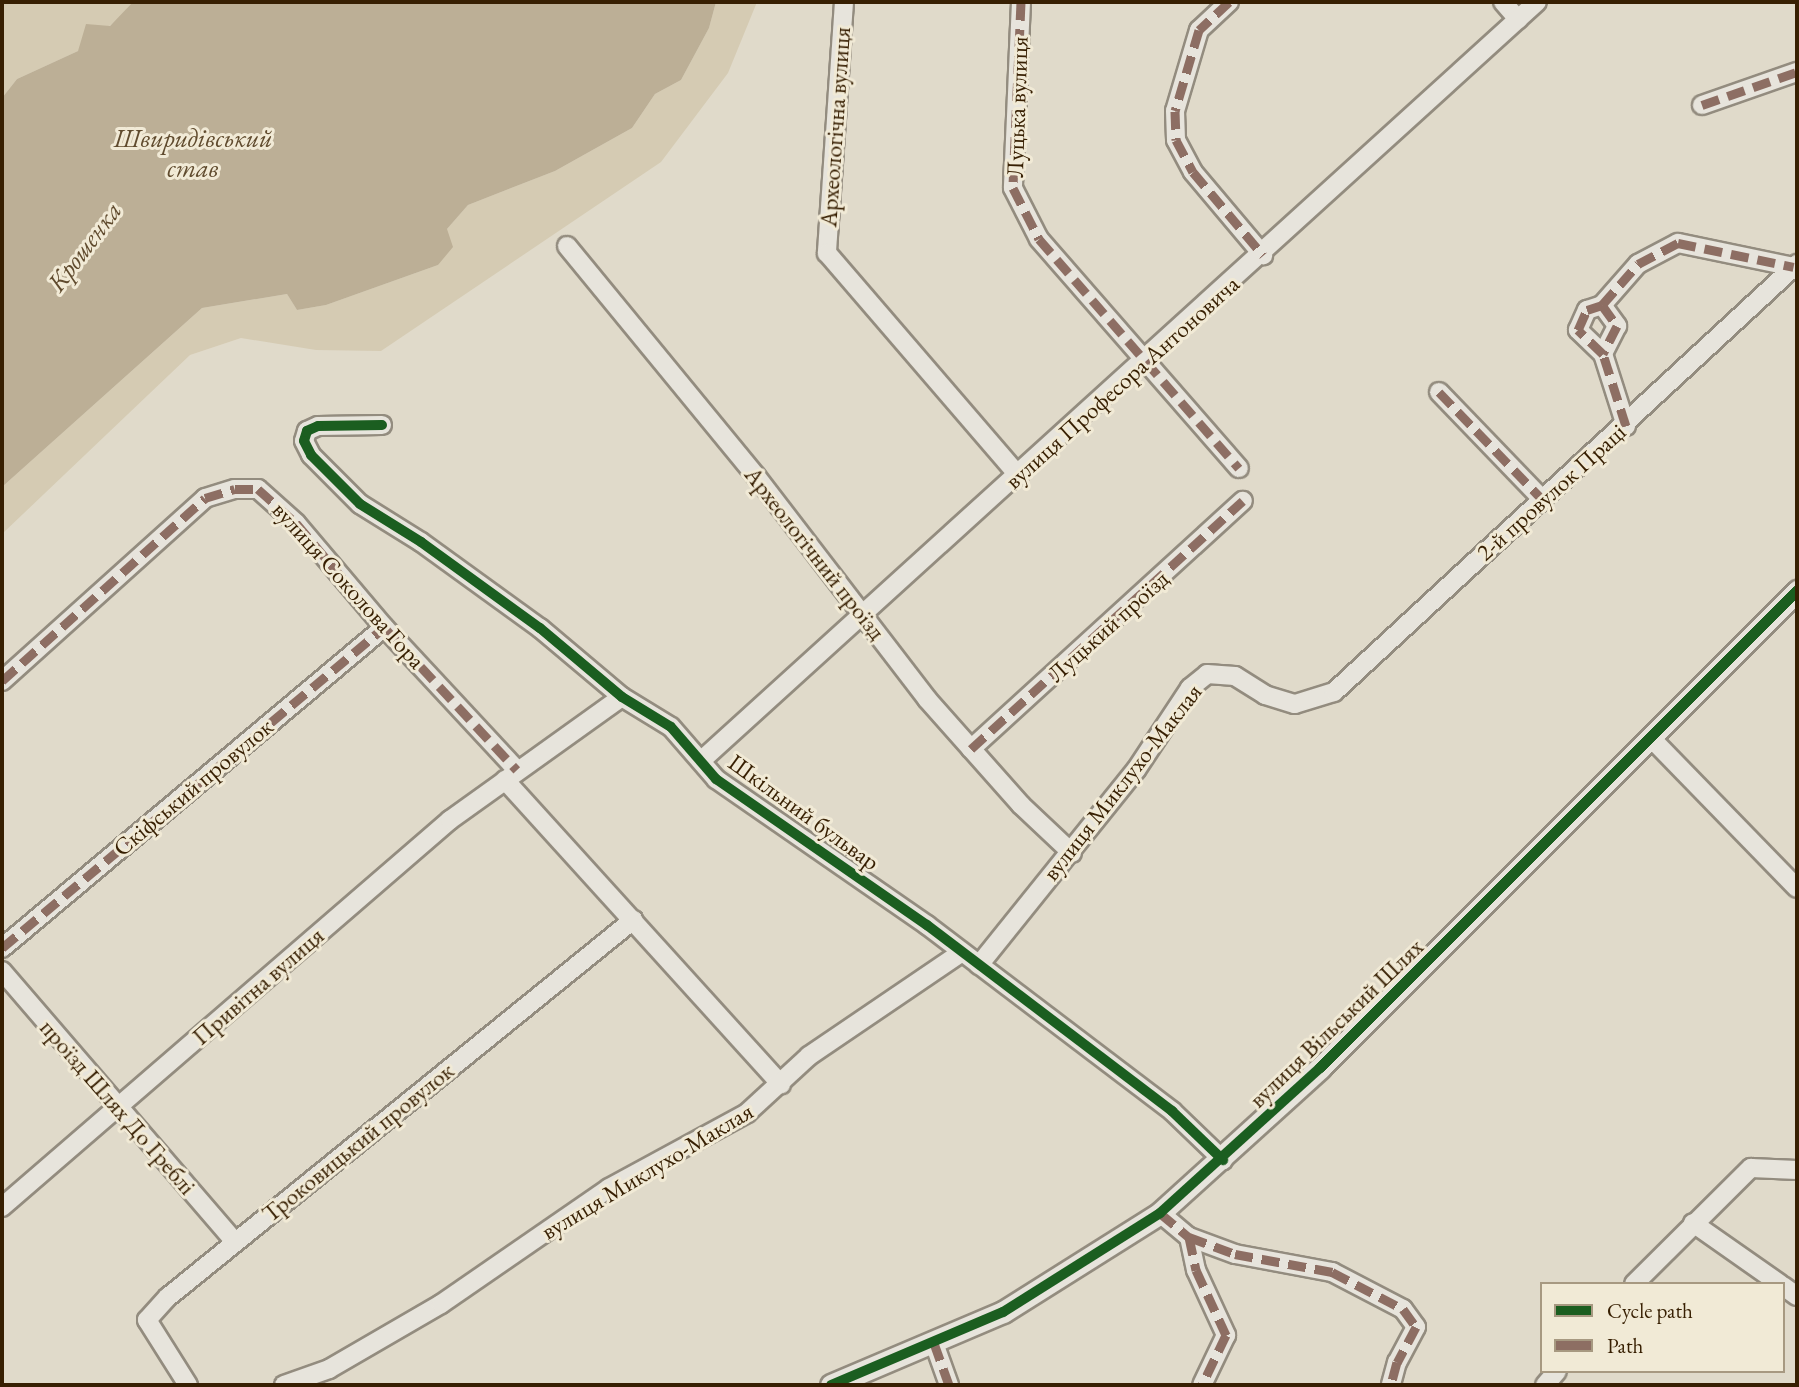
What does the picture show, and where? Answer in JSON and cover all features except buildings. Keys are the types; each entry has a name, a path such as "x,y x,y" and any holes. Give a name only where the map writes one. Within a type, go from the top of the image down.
{"street":[{"name":"Археологічна вулиця","path":"844,2 827,253 1019,476"},
{"name":"Луцька вулиця","path":"1021,2 1013,188 1039,239 1239,468"},
{"path":"1229,2 1199,30 1175,111 1176,140 1193,172 1263,255"},
{"path":"1503,2 1518,19"},
{"name":"вулиця Професора Антоновича","path":"703,759 1263,255 1538,2"},
{"path":"1702,105 1797,72"},
{"path":"1626,426 1602,354 1578,330 1587,310 1602,305 1638,264 1678,243 1796,266"},
{"name":"Археологічний проїзд","path":"567,246 863,614 927,699 971,749 1072,852"},
{"name":"2-й провулок Праці","path":"1295,704 1334,692 1343,685 1796,266"},
{"path":"1602,305 1617,326 1602,354"},
{"path":"1439,392 1543,500"},
{"name":"Шкільний бульвар","path":"382,425 318,426 307,431 304,441 311,455 360,504 540,628 622,696 671,727 703,759 716,779 927,925 959,954 979,965 1172,1111 1223,1160"},
{"name":"вулиця Соколова Гора","path":"2,681 205,498 235,489 258,489 272,499 633,919 781,1084"},
{"name":"Луцький проїзд","path":"971,749 1243,501"},
{"name":"вулиця Вільський Шлях","path":"831,1385 934,1343 1029,1297 1160,1213 1223,1160 1797,591"},
{"name":"Скіфський провулок","path":"2,948 384,627"},
{"name":"вулиця Миклухо-Маклая","path":"979,965 1009,924 1072,852 1136,770 1190,688 1208,674 1235,676 1265,695 1295,704"},
{"path":"511,775 622,696"},
{"path":"1651,738 1797,888"},
{"name":"Привітна вулиця","path":"2,1207 116,1104 450,820 511,775"},
{"name":"Троковицький провулок","path":"188,1385 147,1320 235,1242 633,919"},
{"name":"вулиця Миклухо-Маклая","path":"284,1385 329,1370 441,1304 609,1188 747,1114 809,1056 959,954"},
{"name":"проїзд Шлях До Греблі","path":"2,971 235,1242"},
{"path":"1636,1282 1751,1168 1797,1170"},
{"path":"1160,1213 1189,1237 1235,1254 1332,1272 1404,1309 1416,1327 1397,1362 1391,1385"},
{"path":"1693,1223 1778,1282"},
{"path":"1189,1237 1196,1270 1226,1335 1202,1385"},
{"path":"934,1343 949,1385"}],"shaded area":[{"path":"2,2 133,2 128,11 78,51 17,79 2,98"},
{"path":"716,2 757,2 728,73 661,162 381,351 316,350 241,338 190,355 2,534 2,487 202,308 287,294 297,310 326,305 438,265 447,229 468,205 555,171 632,128 655,94 681,80 709,28"}],"water":[{"name":"Швиридівський став","path":"133,2 716,2 709,28 681,80 655,94 632,128 555,171 468,205 447,229 453,247 438,265 326,305 297,310 287,294 202,308 2,487 2,98 17,79 78,51 86,24 110,26"}],"marked path":[{"path":"1021,2 1013,188 1039,239 1239,468"},
{"path":"1229,2 1199,30 1175,111 1176,140 1193,172 1263,255"},
{"path":"1702,105 1797,72"},
{"path":"1626,426 1603,354 1578,330 1587,310 1602,305 1638,264 1678,243 1794,267"},
{"path":"1602,305 1617,326 1603,354"},
{"path":"1439,392 1543,500"},
{"path":"2,681 205,498 235,489 258,489 296,523 384,627 517,770"},
{"path":"971,749 1243,501"},
{"path":"2,948 384,627"},
{"path":"1160,1213 1189,1237 1235,1254 1332,1272 1403,1309 1416,1327 1397,1362 1391,1385"},
{"path":"1189,1237 1196,1270 1226,1335 1202,1385"},
{"path":"934,1343 949,1385"}],"cycle path":[{"path":"382,425 318,426 307,431 304,441 311,455 360,504 421,542 540,628 622,697 671,727 716,779 927,925 1172,1111 1223,1160"},
{"path":"831,1385 1003,1312 1160,1213 1320,1068 1797,591"}],"water label":[{"name":"Крошенка","path":"85,247"}]}
